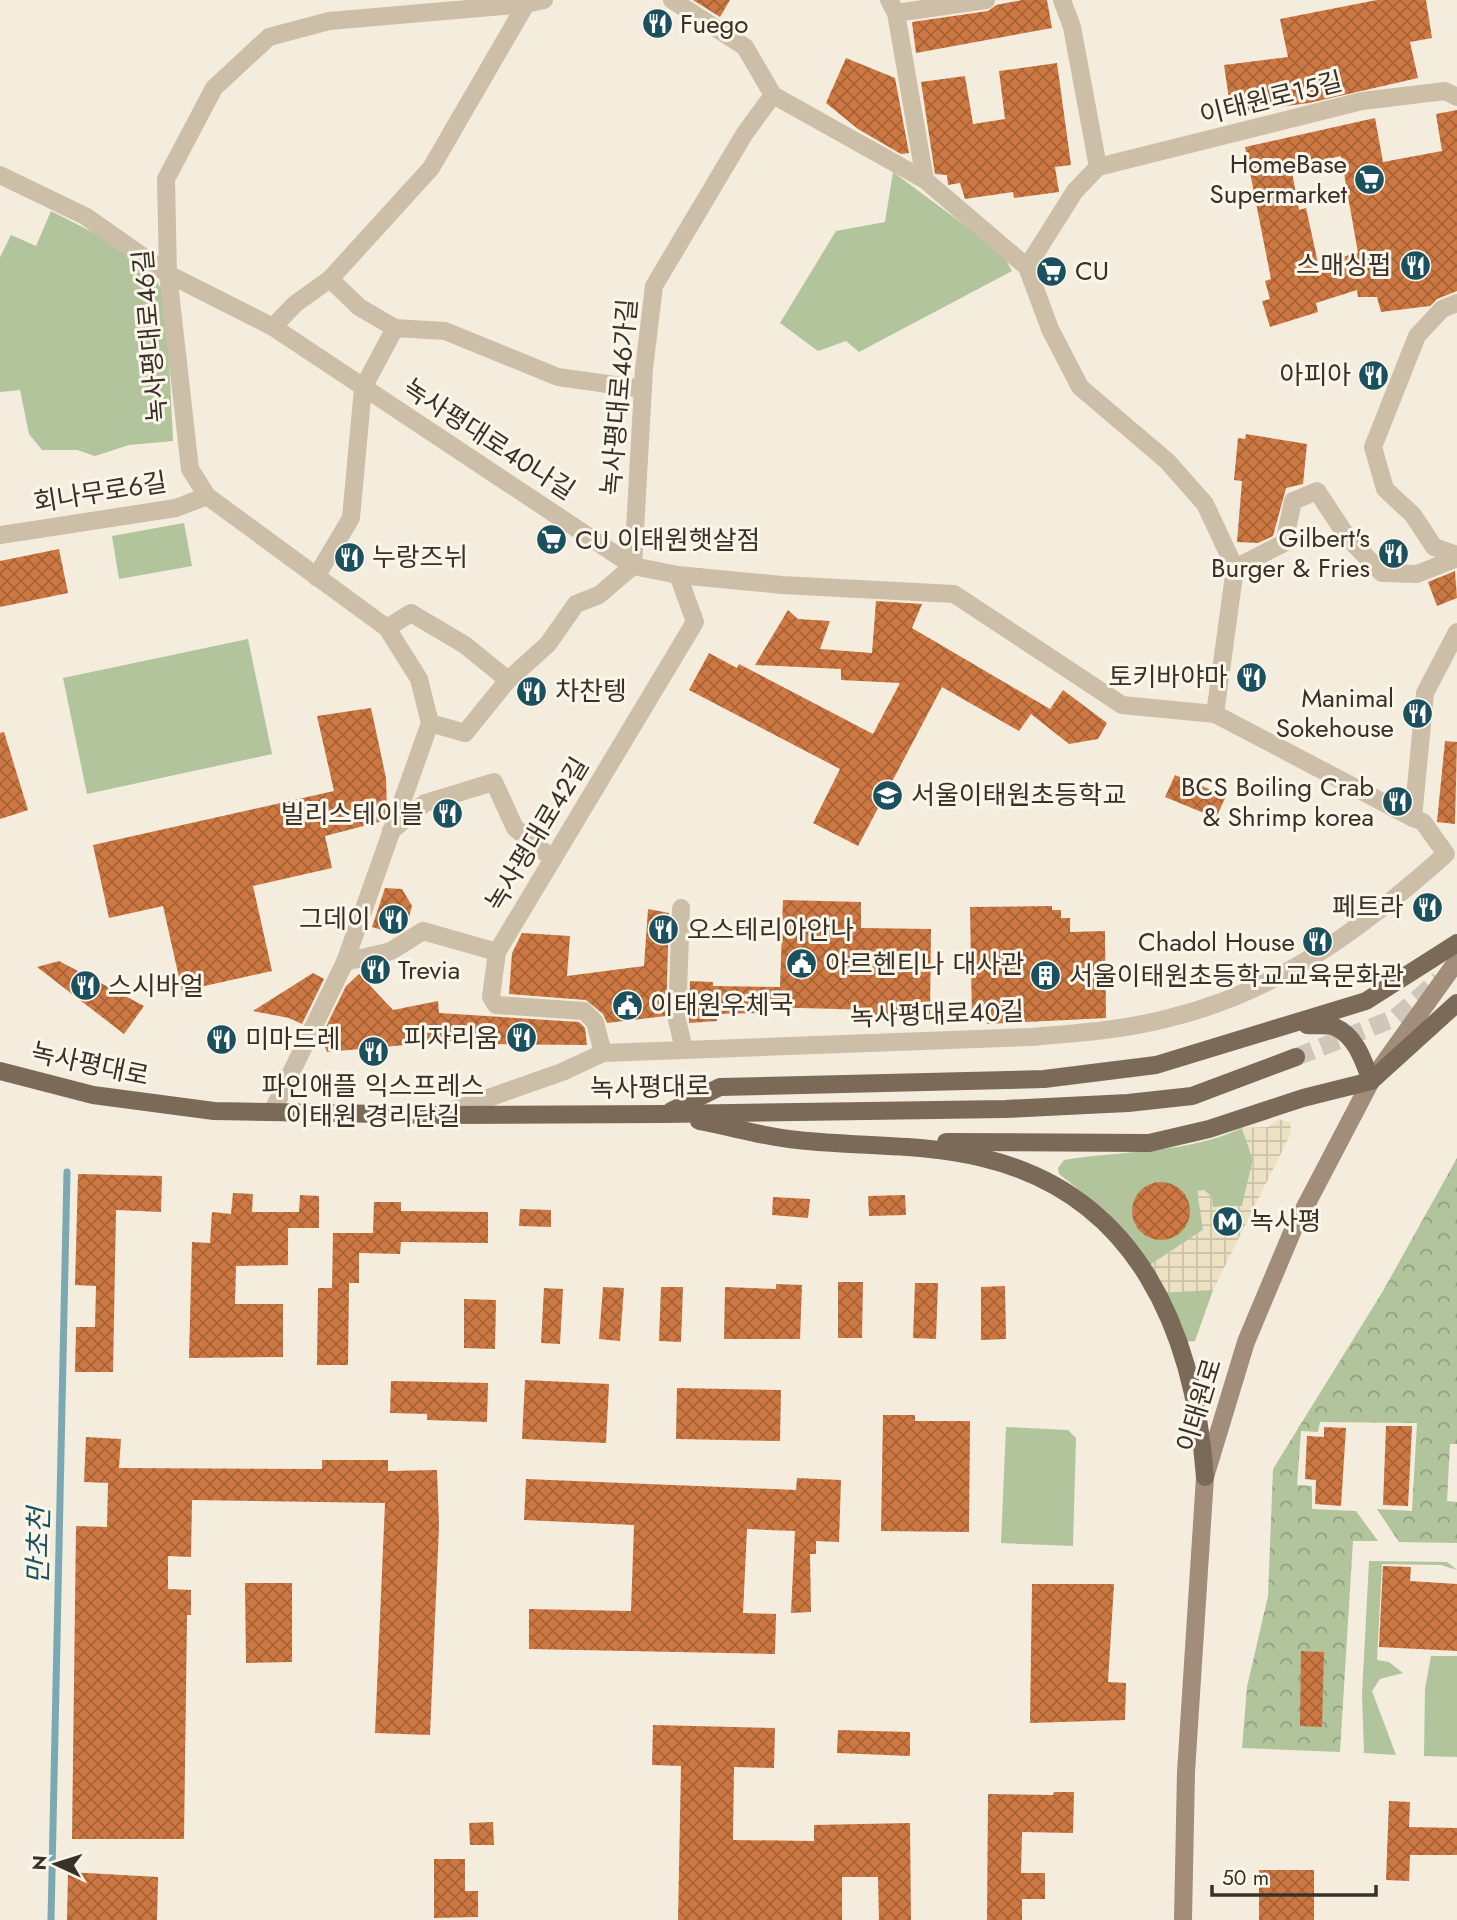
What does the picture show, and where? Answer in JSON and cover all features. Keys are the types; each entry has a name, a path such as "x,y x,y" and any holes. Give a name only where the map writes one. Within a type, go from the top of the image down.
{"main road":[{"path":"665,1114 720,1087 1044,1079 1156,1065 1366,1001 1457,943"},
{"name":"이태원로","path":"1183,1920 1186,1772 1205,1476 1246,1342 1287,1243 1371,1081 1457,961"},
{"path":"796,1140 1149,1143 1371,1081 1457,1003"},
{"path":"1293,1025 1334,1026 1359,1050 1371,1081"},
{"name":"녹사평대로","path":"0,1071 128,1101 215,1111 440,1115 665,1114 1005,1109 1128,1104 1192,1096 1296,1057"},
{"path":"665,1114 796,1140 980,1157 1041,1176 1105,1224 1138,1262 1177,1334 1191,1377 1205,1476"}],"street":[{"path":"672,0 745,47 772,95 925,180 1027,267 1050,329 1080,387 1167,461 1205,503 1235,568 1215,714"},
{"path":"925,180 892,7 986,0"},
{"path":"1027,267 1075,191 1098,167 1072,27 1062,0"},
{"path":"273,327 295,304 330,279 431,168 531,1"},
{"name":"녹사평대로46길","path":"430,723 419,680 387,628 207,496 190,469 168,274 166,178 214,88 269,37 329,21 531,1"},
{"name":"이태원로15길","path":"1098,167 1362,101 1445,91 1457,97"},
{"name":"녹사평대로46가길","path":"633,566 643,389 654,286 745,133 772,95"},
{"name":"녹사평대로40나길","path":"0,175 85,216 168,274 273,327 633,566 678,575 782,585 954,594 1122,705 1215,714 1413,818"},
{"path":"330,279 359,307 395,328 445,331 558,377 643,389"},
{"path":"1457,303 1442,309 1417,336 1373,447 1385,489 1413,515 1434,547 1457,556"},
{"path":"316,577 351,518 363,388 395,328"},
{"path":"1235,568 1284,543 1293,501 1317,491 1348,538 1382,573 1417,574 1457,556"},
{"name":"회나무로6길","path":"0,535 176,508 207,496"},
{"path":"272,1112 345,962 430,723 465,733 508,680 548,644 576,604 599,595 633,566"},
{"name":"녹사평대로42길","path":"603,1053 595,1022 583,1011 496,1005 491,997 497,952 695,622 678,575"},
{"path":"387,628 411,613 465,645 508,680"},
{"path":"1413,818 1425,693 1457,632"},
{"path":"391,831 425,803 494,782 515,828 553,859"},
{"name":"녹사평대로40길","path":"440,1115 562,1072 603,1053 1032,1037 1099,1031 1170,1018 1243,994 1298,968 1391,903 1446,854 1423,822 1413,818"},
{"name":"녹사평대로","path":"681,908 677,1020 684,1049"},
{"path":"345,962 391,951 423,931 497,952"}],"green space":[{"path":"893,172 1002,253 1012,271 859,352 846,341 818,351 780,323 836,231 885,222"},
{"path":"51,211 141,257 166,296 173,441 129,445 95,456 77,450 42,450 29,434 20,390 0,392 0,257 11,235 36,246"},
{"path":"184,523 192,566 119,579 112,536"},
{"path":"248,639 272,754 87,794 63,678"},
{"path":"1242,1128 1253,1160 1242,1206 1213,1207 1203,1230 1150,1265 1106,1211 1059,1174 1058,1168 1064,1160 1177,1147 1199,1143"},
{"path":"1457,1158 1457,1444 1450,1444 1447,1501 1457,1502 1457,1543 1399,1542 1377,1509 1412,1511 1417,1423 1320,1422 1318,1432 1301,1431 1297,1485 1312,1486 1312,1509 1356,1511 1378,1541 1353,1541 1340,1752 1242,1748 1247,1687 1268,1596 1273,1469 1383,1291"},
{"path":"1213,1290 1195,1341 1183,1342 1158,1293"},
{"path":"1006,1427 1068,1430 1076,1438 1073,1546 1001,1543"},
{"path":"1369,1561 1447,1562 1457,1570 1441,1565 1382,1564 1377,1660 1389,1662 1403,1673 1380,1679 1372,1691 1396,1755 1364,1753 1362,1694"},
{"path":"1431,1656 1457,1656 1457,1757 1424,1756 1425,1689"}],"shaded area":[{"path":"1278,1119 1291,1123 1290,1135 1213,1290 1158,1293 1161,1282 1150,1265 1203,1230 1197,1191 1204,1190 1212,1197 1213,1207 1242,1206 1253,1160 1242,1128 1269,1127"}],"building":[{"path":"693,0 730,0 720,17"},
{"path":"1022,0 1047,0 1052,28 916,53 912,22 988,11 996,5"},
{"path":"1377,0 1426,0 1432,38 1410,42 1418,78 1309,103 1231,113 1224,65 1288,57 1280,19"},
{"path":"846,58 895,78 909,153 901,154 858,129 826,103"},
{"path":"1057,63 1071,165 1055,167 1059,192 1014,198 1013,192 965,199 960,183 948,185 947,175 935,174 921,82 965,76 973,124 1005,119 999,71"},
{"path":"1457,110 1457,291 1437,299 1430,306 1381,312 1377,297 1358,297 1357,290 1316,303 1318,312 1270,327 1262,301 1270,299 1265,281 1271,279 1245,147 1375,118 1383,162 1442,151 1436,114","holes":["1341,156 1358,253 1318,263 1306,208 1299,210 1291,167"]},
{"path":"1246,434 1307,444 1303,484 1286,488 1273,536 1258,543 1237,542 1242,481 1234,480 1238,438 1245,439"},
{"path":"59,549 68,593 0,607 0,561"},
{"path":"1455,571 1457,598 1437,606 1428,582"},
{"path":"876,601 922,604 912,628 1050,709 1063,690 1107,723 1098,739 1069,744 1031,714 1019,731 942,687 858,846 813,823 840,769 689,690 709,653 737,668 739,664 873,734 900,683 841,680 841,669 755,665 788,610 798,619 830,621 820,649 872,653"},
{"path":"371,708 386,778 387,810 383,821 325,836 332,868 253,886 272,971 182,991 163,906 109,918 93,845 334,791 317,716"},
{"path":"4,732 28,810 0,819 0,733"},
{"path":"1445,741 1457,742 1455,824 1437,822"},
{"path":"1175,775 1226,796 1216,818 1165,797"},
{"path":"385,888 402,889 412,906 406,928 396,934 372,927"},
{"path":"783,900 861,902 861,928 931,929 930,1016 873,1015 873,1010 763,1007 763,1013 716,1014 717,1021 689,1023 690,981 713,982 713,986 780,987"},
{"name":"서울이태원초등학교교육문화관","path":"1052,906 1052,910 1061,910 1061,918 1070,918 1070,932 1105,931 1106,1018 987,1024 987,1019 972,1019 970,907"},
{"path":"648,909 669,913 666,1016 607,1023 603,1014 586,1000 509,994 512,953 522,933 570,936 567,976 644,966"},
{"name":"스시바얼","path":"59,961 144,1006 124,1034 37,967"},
{"path":"313,973 324,979 302,1024 289,1018 253,1011"},
{"path":"359,974 393,1010 438,1001 439,1013 579,1022 585,1028 587,1045 484,1044 484,1038 327,1052 321,1037 346,986"},
{"path":"78,1174 162,1176 161,1212 116,1210 113,1372 75,1372 76,1327 95,1327 96,1286 75,1285"},
{"path":"1155,1182 1167,1182 1182,1190 1190,1205 1190,1217 1182,1232 1167,1240 1155,1240 1140,1232 1132,1217 1132,1205 1140,1190"},
{"path":"233,1193 253,1194 252,1212 299,1212 300,1195 319,1196 319,1228 288,1228 288,1265 236,1266 235,1304 283,1304 283,1357 189,1358 192,1242 210,1243 212,1212 231,1214"},
{"path":"905,1195 906,1215 869,1216 868,1196"},
{"path":"773,1197 810,1199 808,1218 772,1215"},
{"path":"374,1202 401,1202 401,1211 488,1212 488,1243 401,1242 400,1254 359,1253 359,1283 349,1283 348,1365 317,1365 318,1288 332,1288 333,1233 373,1233"},
{"path":"520,1209 551,1210 551,1227 519,1226"},
{"path":"838,1282 863,1282 862,1338 838,1338"},
{"path":"915,1283 938,1283 936,1339 913,1338"},
{"path":"776,1284 802,1285 800,1339 724,1339 725,1287 776,1289"},
{"path":"1005,1286 1006,1339 981,1340 981,1287"},
{"path":"603,1287 624,1288 620,1341 599,1339"},
{"path":"661,1287 683,1287 681,1342 659,1341"},
{"path":"544,1288 563,1289 560,1344 541,1343"},
{"path":"464,1299 496,1300 495,1349 464,1348"},
{"path":"525,1380 609,1384 606,1443 522,1439"},
{"path":"391,1381 488,1383 487,1422 427,1420 427,1414 390,1413"},
{"path":"677,1388 781,1390 780,1441 676,1439"},
{"path":"883,1415 915,1415 915,1421 970,1421 969,1532 881,1531"},
{"path":"1386,1426 1412,1426 1408,1506 1383,1505"},
{"path":"1324,1427 1346,1428 1341,1506 1315,1504 1316,1480 1305,1479 1307,1436 1324,1437"},
{"path":"86,1437 121,1439 119,1468 322,1469 322,1460 388,1460 388,1471 437,1470 439,1526 430,1735 375,1733 385,1503 192,1500 191,1557 168,1556 168,1589 191,1590 191,1615 187,1615 184,1839 72,1839 76,1526 107,1527 108,1483 84,1482"},
{"path":"797,1478 841,1480 839,1542 816,1541 816,1554 810,1554 811,1612 791,1613 795,1531 747,1529 743,1613 776,1614 775,1654 529,1649 529,1609 631,1611 634,1525 524,1520 526,1479 796,1490"},
{"path":"1383,1566 1411,1567 1410,1581 1457,1584 1457,1651 1379,1647"},
{"path":"245,1583 292,1583 292,1662 246,1663"},
{"path":"1032,1584 1114,1584 1108,1682 1126,1683 1125,1720 1030,1723"},
{"path":"1301,1651 1324,1652 1322,1727 1300,1726"},
{"path":"653,1725 775,1728 774,1768 734,1767 733,1840 814,1841 814,1825 910,1823 911,1920 879,1920 878,1877 842,1877 842,1920 678,1920 681,1766 652,1765"},
{"path":"838,1730 910,1732 910,1756 837,1753"},
{"path":"1054,1792 1074,1792 1073,1833 1022,1832 1021,1873 1045,1873 1045,1899 1022,1899 1022,1920 987,1920 988,1794 1053,1795"},
{"path":"1389,1801 1410,1802 1409,1827 1457,1828 1457,1855 1410,1855 1409,1881 1386,1880"},
{"path":"493,1822 494,1845 470,1845 469,1823"},
{"path":"434,1859 465,1859 465,1891 478,1891 478,1917 434,1918"},
{"path":"1259,1870 1314,1870 1314,1920 1259,1920"},
{"path":"68,1872 158,1877 157,1920 67,1920"}],"waterway":[{"name":"만초천","path":"51,1920 67,1172"}],"tunnel":[{"path":"1296,1057 1395,1018 1439,980"}],"place":[{"name":"Fuego","path":"657,24"},
{"name":"HomeBase Supermarket","path":"1370,179"},
{"name":"스매싱펍","path":"1415,265"},
{"name":"CU","path":"1052,271"},
{"name":"아피아","path":"1374,375"},
{"name":"CU 이태원햇살점","path":"552,540"},
{"name":"Gilbert's Burger & Fries","path":"1393,553"},
{"name":"누랑즈뉘","path":"349,557"},
{"name":"토키바야마","path":"1251,677"},
{"name":"차찬텡","path":"532,691"},
{"name":"Manimal Sokehouse","path":"1417,713"},
{"name":"서울이태원초등학교","path":"888,795"},
{"name":"BCS Boiling Crab & Shrimp korea","path":"1397,802"},
{"name":"빌리스테이블","path":"447,814"},
{"name":"페트라","path":"1427,907"},
{"name":"그데이","path":"394,919"},
{"name":"오스테리아안나","path":"664,930"},
{"name":"Chadol House","path":"1318,942"},
{"name":"아르헨티나 대사관","path":"802,964"},
{"name":"Trevia","path":"375,970"},
{"name":"서울이태원초등학교교육문화관","path":"1046,976"},
{"name":"스시바얼","path":"85,986"},
{"name":"이태원우체국","path":"627,1005"},
{"name":"피자리움","path":"522,1038"},
{"name":"미마드레","path":"222,1039"},
{"name":"파인애플 익스프레스 이태원 경리단길","path":"373,1051"},
{"name":"녹사평","path":"1227,1221"}]}
